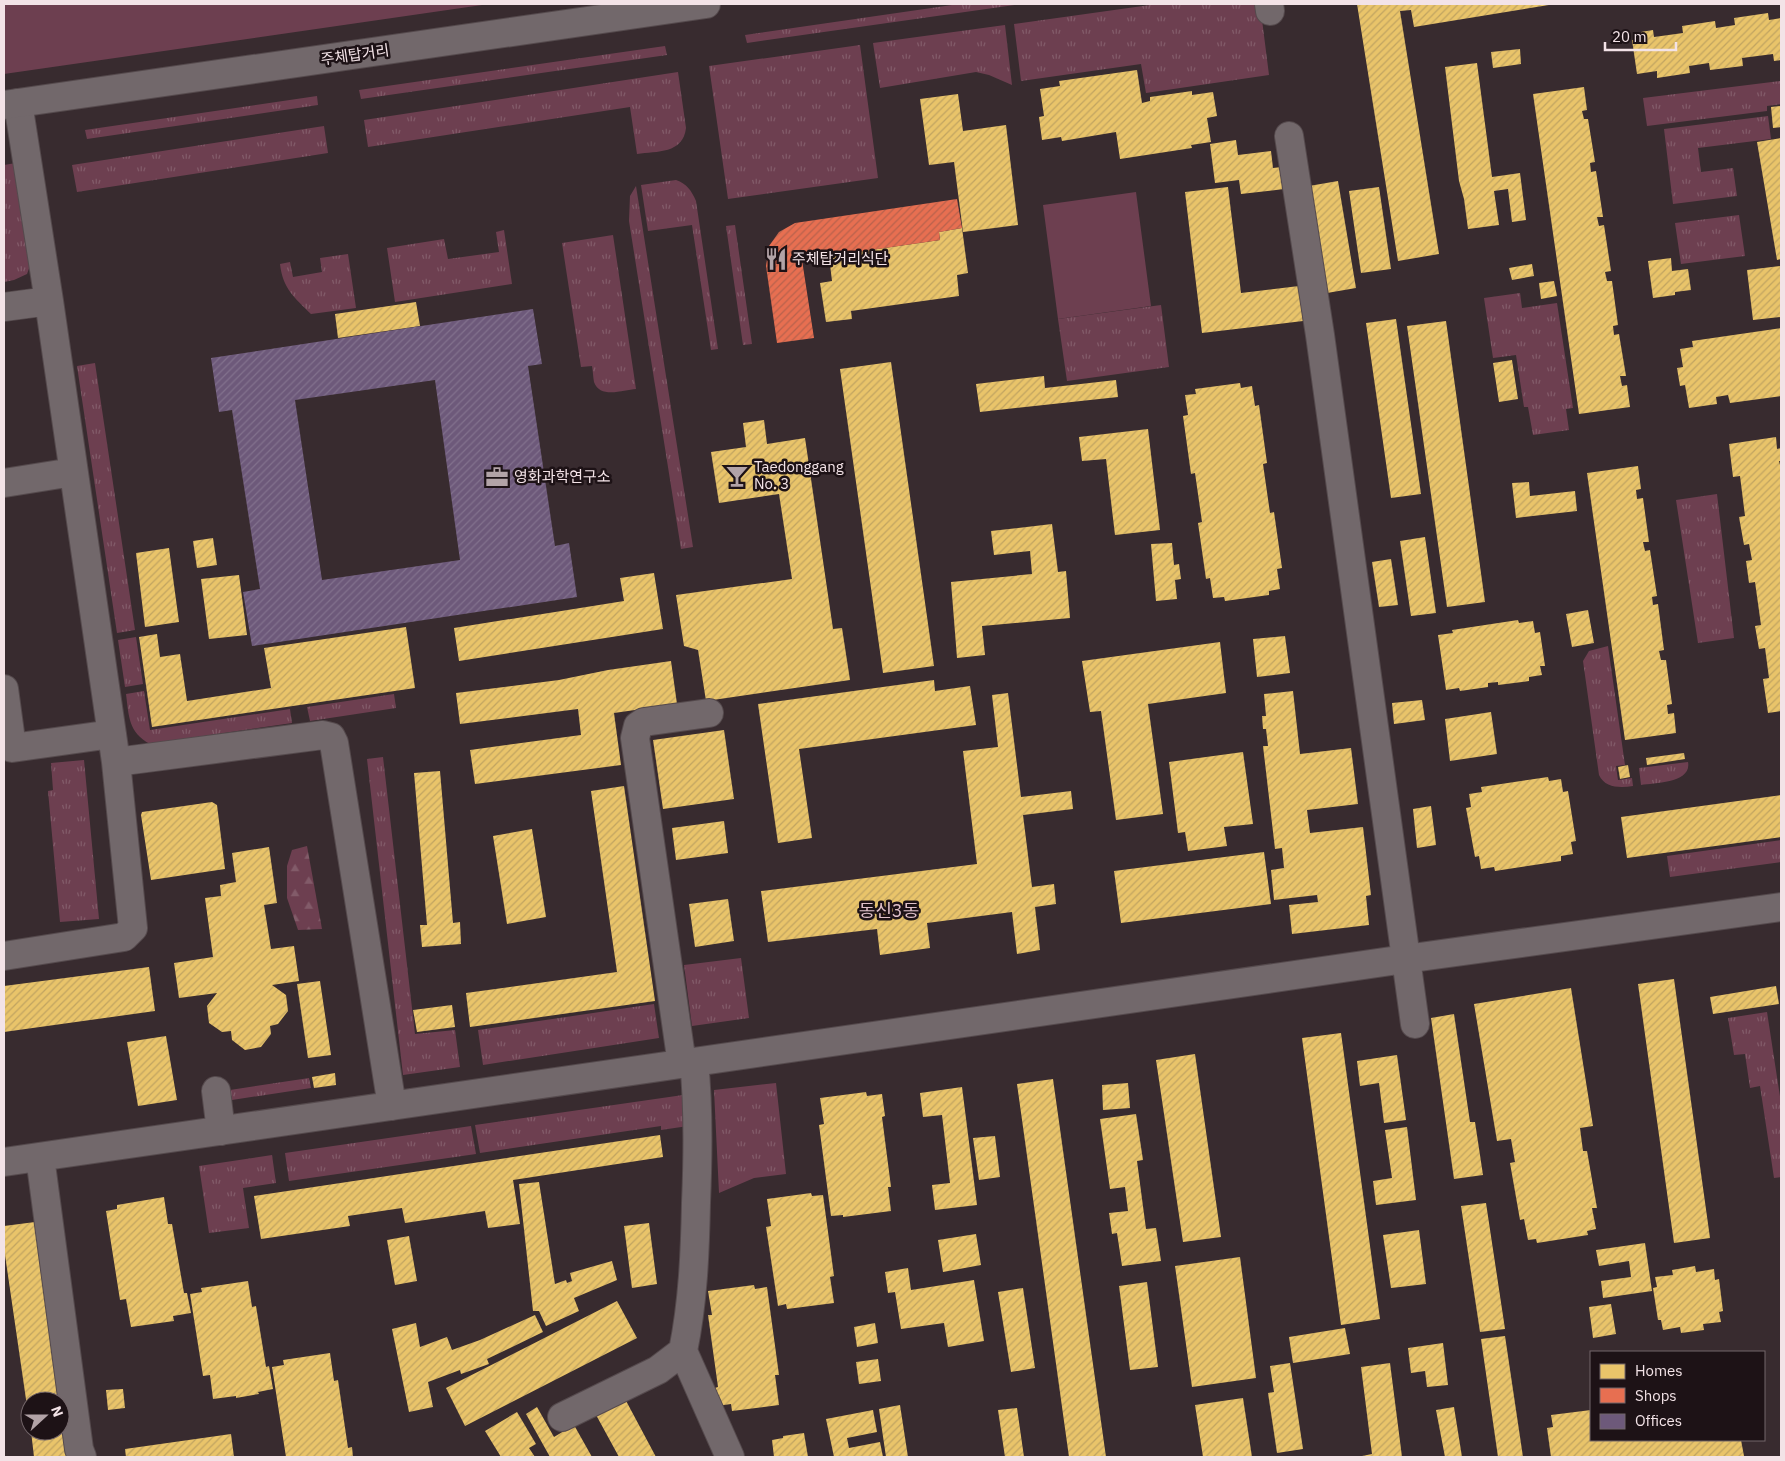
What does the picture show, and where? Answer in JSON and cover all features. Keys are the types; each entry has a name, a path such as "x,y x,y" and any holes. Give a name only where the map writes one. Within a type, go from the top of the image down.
{"street":[{"name":"주체탑거리","path":"11,104 706,4"},
{"path":"4,956 124,937 133,928 116,762 49,301 11,104"},
{"path":"1289,136 1320,335 1415,1024"},
{"path":"4,307 49,301"},
{"path":"4,483 73,472"},
{"path":"4,689 12,748 112,734"},
{"path":"709,714 644,722 638,726 635,738 688,1063 698,1098 695,1256 690,1319 683,1351 730,1457"},
{"path":"116,762 323,735 331,737 336,753 392,1106"},
{"path":"4,1162 1405,959 1781,907"},
{"path":"216,1091 221,1131"},
{"path":"40,1157 79,1449 82,1457"},
{"path":"562,1418 658,1370 683,1351"}],"green space":[{"path":"4,4 489,4 4,74"},
{"path":"959,4 1022,4 747,43 745,35"},
{"path":"1157,4 1260,4 1269,75 1146,93 1141,64 1021,81 1014,24"},
{"path":"1005,25 1012,85 989,75 976,72 880,88 873,43"},
{"path":"860,45 878,178 728,199 709,66"},
{"path":"665,46 667,55 361,99 359,90"},
{"path":"678,72 686,128 680,143 668,150 637,154 630,107 368,147 364,120"},
{"path":"1781,81 1781,104 1767,106 1767,111 1647,126 1643,98"},
{"path":"317,96 318,105 87,139 85,130"},
{"path":"1768,116 1771,139 1698,148 1701,172 1733,168 1737,196 1673,204 1664,129"},
{"path":"324,126 328,153 77,192 72,165"},
{"path":"16,163 31,263 27,274 4,282 4,165"},
{"path":"676,180 688,188 696,201 718,349 711,350 692,225 648,231 641,185"},
{"path":"636,186 693,547 681,549 629,221 630,196"},
{"path":"1136,192 1151,306 1058,319 1043,205"},
{"path":"1739,215 1745,256 1681,264 1675,223"},
{"path":"735,225 752,344 743,345 726,226"},
{"path":"504,230 512,284 395,302 387,248 444,239 448,259 499,252 496,232"},
{"path":"613,235 636,389 606,392 597,387 594,382 592,366 581,367 562,243"},
{"path":"348,254 356,308 311,314 290,292 281,273 280,264 290,262 293,277 322,272 320,258"},
{"path":"1520,293 1522,308 1557,303 1573,408 1566,409 1569,430 1533,435 1528,407 1524,407 1516,355 1493,358 1484,298"},
{"path":"1161,305 1169,367 1067,381 1058,319"},
{"path":"95,363 135,630 117,633 77,366"},
{"path":"1717,494 1734,638 1698,643 1676,500"},
{"path":"136,637 143,684 125,687 118,640"},
{"path":"1608,646 1625,765 1616,766 1618,780 1632,778 1633,786 1618,787 1609,785 1599,775 1583,661 1589,651"},
{"path":"144,691 150,730 290,709 292,723 150,744 137,734 131,723 126,694"},
{"path":"394,694 396,708 310,721 307,707"},
{"path":"383,757 415,1034 455,1030 460,1067 403,1075 367,759"},
{"path":"84,760 99,919 60,922 48,791 53,790 51,763"},
{"path":"1688,762 1688,769 1679,778 1671,781 1641,785 1639,768"},
{"path":"1781,840 1781,862 1670,877 1667,856"},
{"path":"307,846 322,929 298,930 287,898 287,866 292,850"},
{"path":"741,958 749,1018 692,1026 684,965"},
{"path":"654,1004 659,1038 483,1065 478,1030"},
{"path":"1767,1012 1781,1103 1781,1177 1774,1178 1760,1086 1750,1088 1745,1054 1734,1055 1728,1018"},
{"path":"309,1078 311,1088 232,1100 230,1090"},
{"path":"776,1083 786,1174 754,1178 719,1193 714,1090"},
{"path":"683,1095 688,1126 661,1130 661,1126 480,1153 475,1125"},
{"path":"471,1126 476,1154 289,1181 285,1153"},
{"path":"272,1155 276,1183 243,1188 249,1228 209,1233 199,1166"}],"building: Homes":[{"path":"1357,4 1555,4 1414,27 1411,10 1400,11 1439,254 1398,261"},
{"path":"1768,13 1769,20 1781,18 1781,60 1774,61 1773,54 1742,58 1743,66 1710,70 1709,63 1689,66 1690,73 1657,78 1657,71 1637,74 1632,40 1642,39 1641,32 1653,30 1654,37 1683,33 1682,26 1715,21 1716,28 1735,25 1734,18"},
{"path":"1520,49 1521,64 1493,68 1491,52"},
{"path":"1477,63 1492,177 1520,173 1526,220 1512,222 1508,189 1494,191 1499,225 1468,229 1464,199 1459,181 1445,67"},
{"path":"1137,70 1142,103 1150,101 1150,97 1192,91 1192,95 1213,92 1217,116 1207,118 1211,142 1191,145 1192,148 1120,159 1116,132 1062,141 1061,137 1042,140 1039,117 1044,116 1040,89 1060,86 1059,81"},
{"path":"1584,87 1587,110 1582,111 1584,119 1588,119 1595,162 1590,163 1591,172 1596,171 1603,217 1597,217 1599,226 1604,225 1611,271 1605,272 1607,281 1612,281 1618,325 1613,326 1614,335 1619,334 1626,376 1620,376 1622,386 1627,385 1630,407 1579,414 1533,94"},
{"path":"958,94 963,131 1006,125 1018,225 963,232 954,162 929,165 920,99"},
{"path":"1781,106 1781,127 1773,128 1771,107"},
{"path":"1781,138 1781,259 1777,260 1757,142"},
{"path":"1236,140 1238,155 1271,151 1273,168 1282,167 1284,189 1241,194 1239,180 1215,183 1210,144"},
{"path":"1338,181 1356,288 1327,293 1309,186"},
{"path":"1228,187 1241,293 1299,286 1303,321 1202,333 1185,192"},
{"path":"1379,187 1391,269 1361,273 1349,191"},
{"path":"962,228 968,273 957,275 959,296 851,311 852,319 826,322 820,283 832,281 829,256 940,240 939,232"},
{"path":"1671,258 1672,271 1688,269 1691,290 1675,292 1675,295 1653,298 1648,261"},
{"path":"1532,264 1534,276 1512,280 1509,268"},
{"path":"1781,266 1781,317 1753,320 1747,270"},
{"path":"1554,281 1557,296 1541,299 1539,283"},
{"path":"416,302 420,326 338,338 335,314"},
{"path":"1396,319 1421,494 1391,498 1366,323"},
{"path":"1446,321 1485,602 1447,607 1407,326"},
{"path":"1781,328 1781,396 1730,403 1728,395 1716,397 1717,404 1689,408 1685,385 1680,386 1677,368 1683,367 1680,349 1693,347 1692,341"},
{"path":"1512,360 1518,399 1499,402 1493,363"},
{"path":"891,362 934,666 883,673 840,369"},
{"path":"1044,376 1045,388 1116,380 1118,397 980,412 976,384"},
{"path":"1240,383 1241,388 1252,386 1255,406 1259,405 1267,463 1263,464 1270,513 1274,512 1282,568 1277,569 1280,589 1269,591 1269,595 1225,601 1224,597 1213,598 1210,578 1206,579 1198,523 1202,522 1195,473 1191,474 1183,416 1188,415 1185,395 1196,394 1195,389"},
{"path":"764,420 767,444 805,438 833,629 842,628 850,680 706,701 698,650 684,646 676,595 792,579 779,494 719,503 711,452 746,447 743,423"},
{"path":"1148,429 1160,530 1115,535 1106,459 1082,461 1079,437"},
{"path":"1776,437 1777,449 1781,448 1781,461 1779,461 1781,469 1781,711 1768,713 1763,679 1769,678 1765,648 1759,649 1755,626 1761,625 1755,582 1749,583 1746,561 1752,560 1749,544 1744,545 1739,517 1745,516 1740,476 1733,477 1729,444"},
{"path":"1638,466 1641,489 1636,490 1637,499 1643,498 1649,542 1643,542 1645,551 1650,550 1657,596 1652,597 1653,605 1658,604 1664,650 1659,651 1661,660 1666,660 1672,704 1667,705 1668,714 1674,713 1676,733 1625,740 1587,473"},
{"path":"1529,482 1530,496 1575,491 1577,511 1516,518 1512,483"},
{"path":"1052,524 1058,572 1066,571 1070,618 982,626 985,655 957,658 951,582 1032,574 1030,551 994,555 991,531"},
{"path":"1425,537 1436,613 1411,616 1400,541"},
{"path":"213,538 217,565 197,568 193,541"},
{"path":"1172,543 1174,565 1179,564 1181,579 1175,580 1177,599 1156,601 1151,544"},
{"path":"169,548 179,622 145,627 136,553"},
{"path":"1391,559 1398,605 1379,607 1372,562"},
{"path":"654,573 663,629 459,661 454,628 624,601 620,578"},
{"path":"239,575 247,635 209,639 201,579"},
{"path":"1588,610 1594,643 1572,647 1566,614"},
{"path":"1518,620 1519,623 1533,621 1535,633 1540,632 1545,666 1540,666 1542,675 1529,677 1529,681 1498,685 1498,682 1488,683 1488,687 1460,691 1459,688 1446,690 1438,635 1453,633 1452,630"},
{"path":"406,627 415,688 152,727 139,637 157,634 160,657 180,654 187,701 271,688 264,648"},
{"path":"1285,636 1290,673 1257,677 1253,639"},
{"path":"1220,642 1226,693 1148,704 1163,814 1116,820 1101,711 1090,712 1082,661"},
{"path":"671,661 677,704 614,713 621,765 475,784 470,750 581,735 578,709 460,724 456,693 559,680 608,670"},
{"path":"934,680 935,691 970,686 976,725 799,749 812,838 778,843 758,704"},
{"path":"1293,691 1300,754 1351,748 1358,804 1307,810 1310,833 1363,827 1371,895 1366,896 1369,925 1292,934 1289,905 1318,902 1317,895 1274,900 1271,870 1284,868 1282,848 1275,849 1263,746 1268,746 1266,729 1263,729 1262,716 1266,716 1264,694"},
{"path":"1008,693 1021,797 1071,791 1073,809 1023,815 1032,887 1054,884 1056,904 1035,907 1040,950 1017,954 1012,912 927,923 930,948 880,955 877,929 768,942 761,891 977,864 963,751 998,747 992,695"},
{"path":"1422,700 1425,720 1394,724 1392,703"},
{"path":"1491,712 1497,754 1450,761 1445,719"},
{"path":"724,730 734,799 663,809 653,740"},
{"path":"1243,752 1253,824 1224,827 1227,846 1188,851 1185,832 1178,833 1169,762"},
{"path":"1684,753 1685,759 1647,765 1646,758"},
{"path":"1628,765 1630,777 1620,779 1618,767"},
{"path":"440,771 453,923 460,922 461,944 422,947 420,925 427,925 414,773"},
{"path":"1548,777 1549,781 1561,779 1563,792 1568,791 1576,841 1571,842 1573,854 1561,856 1561,861 1495,871 1494,867 1481,869 1479,856 1475,857 1466,808 1471,807 1469,794 1482,792 1481,787"},
{"path":"624,786 655,1001 470,1027 466,993 617,972 591,791"},
{"path":"1781,795 1781,837 1627,858 1621,817"},
{"path":"212,802 217,805 225,869 151,880 142,812"},
{"path":"1431,806 1436,845 1417,848 1413,809"},
{"path":"724,821 728,853 676,860 672,828"},
{"path":"532,829 546,917 507,924 493,836"},
{"path":"269,847 277,903 264,905 271,949 294,946 299,981 272,985 286,995 288,1011 278,1024 270,1026 271,1034 261,1047 245,1050 232,1040 231,1031 222,1032 209,1023 207,1006 217,993 179,998 174,963 213,957 205,898 221,896 220,885 236,882 232,853"},
{"path":"1264,852 1271,904 1121,923 1114,871"},
{"path":"728,899 734,941 695,947 689,904"},
{"path":"149,967 155,1011 4,1032 4,986"},
{"path":"1674,979 1710,1238 1674,1243 1638,984"},
{"path":"320,981 331,1055 308,1058 297,984"},
{"path":"1776,986 1779,1004 1713,1014 1710,997"},
{"path":"1571,988 1593,1126 1580,1128 1583,1151 1587,1151 1597,1208 1592,1208 1596,1229 1587,1231 1588,1235 1537,1243 1536,1239 1528,1240 1524,1219 1520,1220 1510,1163 1515,1162 1511,1139 1497,1141 1474,1004"},
{"path":"452,1005 455,1027 417,1032 413,1010"},
{"path":"1454,1014 1470,1122 1475,1122 1483,1175 1454,1179 1431,1018"},
{"path":"1341,1033 1380,1319 1341,1325 1302,1038"},
{"path":"166,1036 177,1100 138,1106 127,1042"},
{"path":"1195,1054 1221,1237 1183,1242 1156,1060"},
{"path":"1397,1055 1406,1120 1384,1123 1379,1083 1360,1086 1357,1061"},
{"path":"335,1073 336,1085 314,1088 312,1077"},
{"path":"1053,1079 1106,1457 1069,1457 1017,1084"},
{"path":"1128,1083 1130,1108 1103,1110 1102,1085"},
{"path":"962,1087 977,1205 935,1210 932,1185 950,1183 942,1115 923,1117 920,1093"},
{"path":"866,1092 867,1096 882,1094 885,1116 882,1117 891,1187 888,1187 891,1211 843,1217 843,1215 831,1216 819,1125 824,1124 820,1098"},
{"path":"1136,1114 1143,1160 1137,1161 1146,1229 1156,1228 1161,1261 1122,1266 1117,1233 1112,1234 1109,1213 1128,1211 1125,1187 1110,1189 1100,1119"},
{"path":"1407,1127 1416,1200 1376,1205 1373,1181 1392,1178 1385,1130"},
{"path":"660,1135 663,1157 513,1180 520,1224 488,1228 485,1211 405,1223 402,1208 348,1216 350,1226 261,1239 254,1196"},
{"path":"995,1136 1000,1177 979,1180 973,1138"},
{"path":"539,1182 555,1284 566,1280 567,1283 572,1281 570,1273 612,1261 617,1280 574,1298 579,1311 546,1326 539,1311 533,1311 519,1184"},
{"path":"811,1193 812,1196 823,1195 834,1276 830,1277 834,1303 787,1309 786,1304 778,1306 766,1227 771,1226 767,1199"},
{"path":"164,1197 168,1224 172,1224 184,1293 187,1293 191,1313 173,1316 174,1321 131,1327 126,1299 120,1300 106,1211 117,1209 117,1205"},
{"path":"1486,1203 1505,1329 1480,1332 1461,1206"},
{"path":"35,1222 60,1391 25,1391 4,1248 4,1226"},
{"path":"649,1223 657,1284 632,1288 624,1226"},
{"path":"1419,1230 1426,1284 1391,1288 1383,1235"},
{"path":"976,1234 981,1265 943,1272 938,1240"},
{"path":"409,1236 417,1281 395,1285 387,1240"},
{"path":"1645,1243 1652,1291 1603,1298 1601,1281 1631,1277 1629,1261 1599,1266 1596,1250"},
{"path":"1240,1257 1256,1378 1192,1387 1175,1266"},
{"path":"1695,1266 1696,1272 1714,1269 1715,1280 1719,1279 1723,1311 1719,1312 1721,1322 1703,1324 1704,1330 1681,1333 1680,1327 1663,1330 1661,1320 1658,1320 1653,1288 1657,1287 1655,1277 1673,1275 1672,1270"},
{"path":"908,1268 911,1290 974,1280 984,1341 948,1347 944,1323 901,1329 895,1292 888,1293 885,1272"},
{"path":"248,1281 252,1307 256,1306 266,1367 269,1366 273,1389 258,1392 259,1394 236,1398 236,1396 213,1399 210,1375 203,1376 190,1294 202,1292 201,1288"},
{"path":"1147,1282 1158,1367 1130,1370 1119,1286"},
{"path":"754,1285 755,1289 767,1287 779,1375 775,1375 779,1405 732,1411 731,1404 717,1406 715,1388 718,1387 708,1315 712,1315 708,1291"},
{"path":"1023,1288 1035,1368 1011,1372 998,1292"},
{"path":"617,1301 637,1338 465,1426 446,1388"},
{"path":"1611,1304 1616,1334 1593,1338 1589,1307"},
{"path":"535,1315 543,1332 487,1359 489,1364 461,1374 460,1370 428,1382 433,1407 409,1412 392,1329 416,1323 420,1347 447,1337 452,1350 480,1340"},
{"path":"875,1323 878,1343 857,1347 854,1327"},
{"path":"1345,1328 1350,1354 1293,1363 1289,1337"},
{"path":"1505,1336 1523,1457 1498,1457 1481,1339"},
{"path":"1443,1343 1448,1385 1427,1387 1425,1371 1411,1373 1408,1348"},
{"path":"330,1353 334,1381 338,1380 348,1448 352,1447 353,1457 286,1457 272,1367 284,1365 283,1360"},
{"path":"878,1359 881,1381 859,1384 856,1362"},
{"path":"1290,1363 1303,1449 1277,1453 1268,1393 1274,1392 1270,1366"},
{"path":"1390,1363 1402,1457 1357,1457 1372,1454 1361,1367"},
{"path":"123,1389 125,1408 108,1410 106,1390"},
{"path":"624,1397 656,1457 619,1457 595,1413"},
{"path":"1243,1398 1252,1457 1203,1457 1195,1405"},
{"path":"900,1405 908,1457 886,1457 879,1409"},
{"path":"537,1407 554,1437 574,1425 592,1457 550,1457 526,1414"},
{"path":"1454,1407 1462,1457 1445,1457 1436,1410"},
{"path":"1017,1408 1024,1457 1005,1457 998,1410"},
{"path":"873,1410 877,1432 847,1438 849,1448 880,1442 883,1457 834,1457 826,1419"},
{"path":"1590,1410 1590,1441 1741,1441 1744,1456 1551,1457 1547,1428 1553,1427 1551,1415"},
{"path":"517,1412 536,1444 529,1448 535,1457 501,1457 485,1431"},
{"path":"804,1433 808,1457 774,1457 772,1440 783,1438 783,1436"},
{"path":"231,1434 234,1457 126,1457 125,1449"},
{"path":"32,1441 66,1441 69,1457 34,1457"}],"building: Shops":[{"path":"957,199 962,228 939,232 940,240 802,260 814,338 777,343 766,266 769,246 779,232 795,223"}],"building: Offices":[{"name":"영화과학연구소","path":"533,309 542,364 528,366 555,546 569,543 577,597 252,646 243,592 260,589 232,410 219,412 211,358","holes":["435,380 460,560 322,580 295,400"]}],"place":[{"name":"주체탑거리식단","path":"776,259"},
{"name":"Taedonggang No. 3","path":"737,476"},
{"name":"영화과학연구소","path":"497,477"}],"district":[{"name":"동신3동","path":"889,911"}]}
